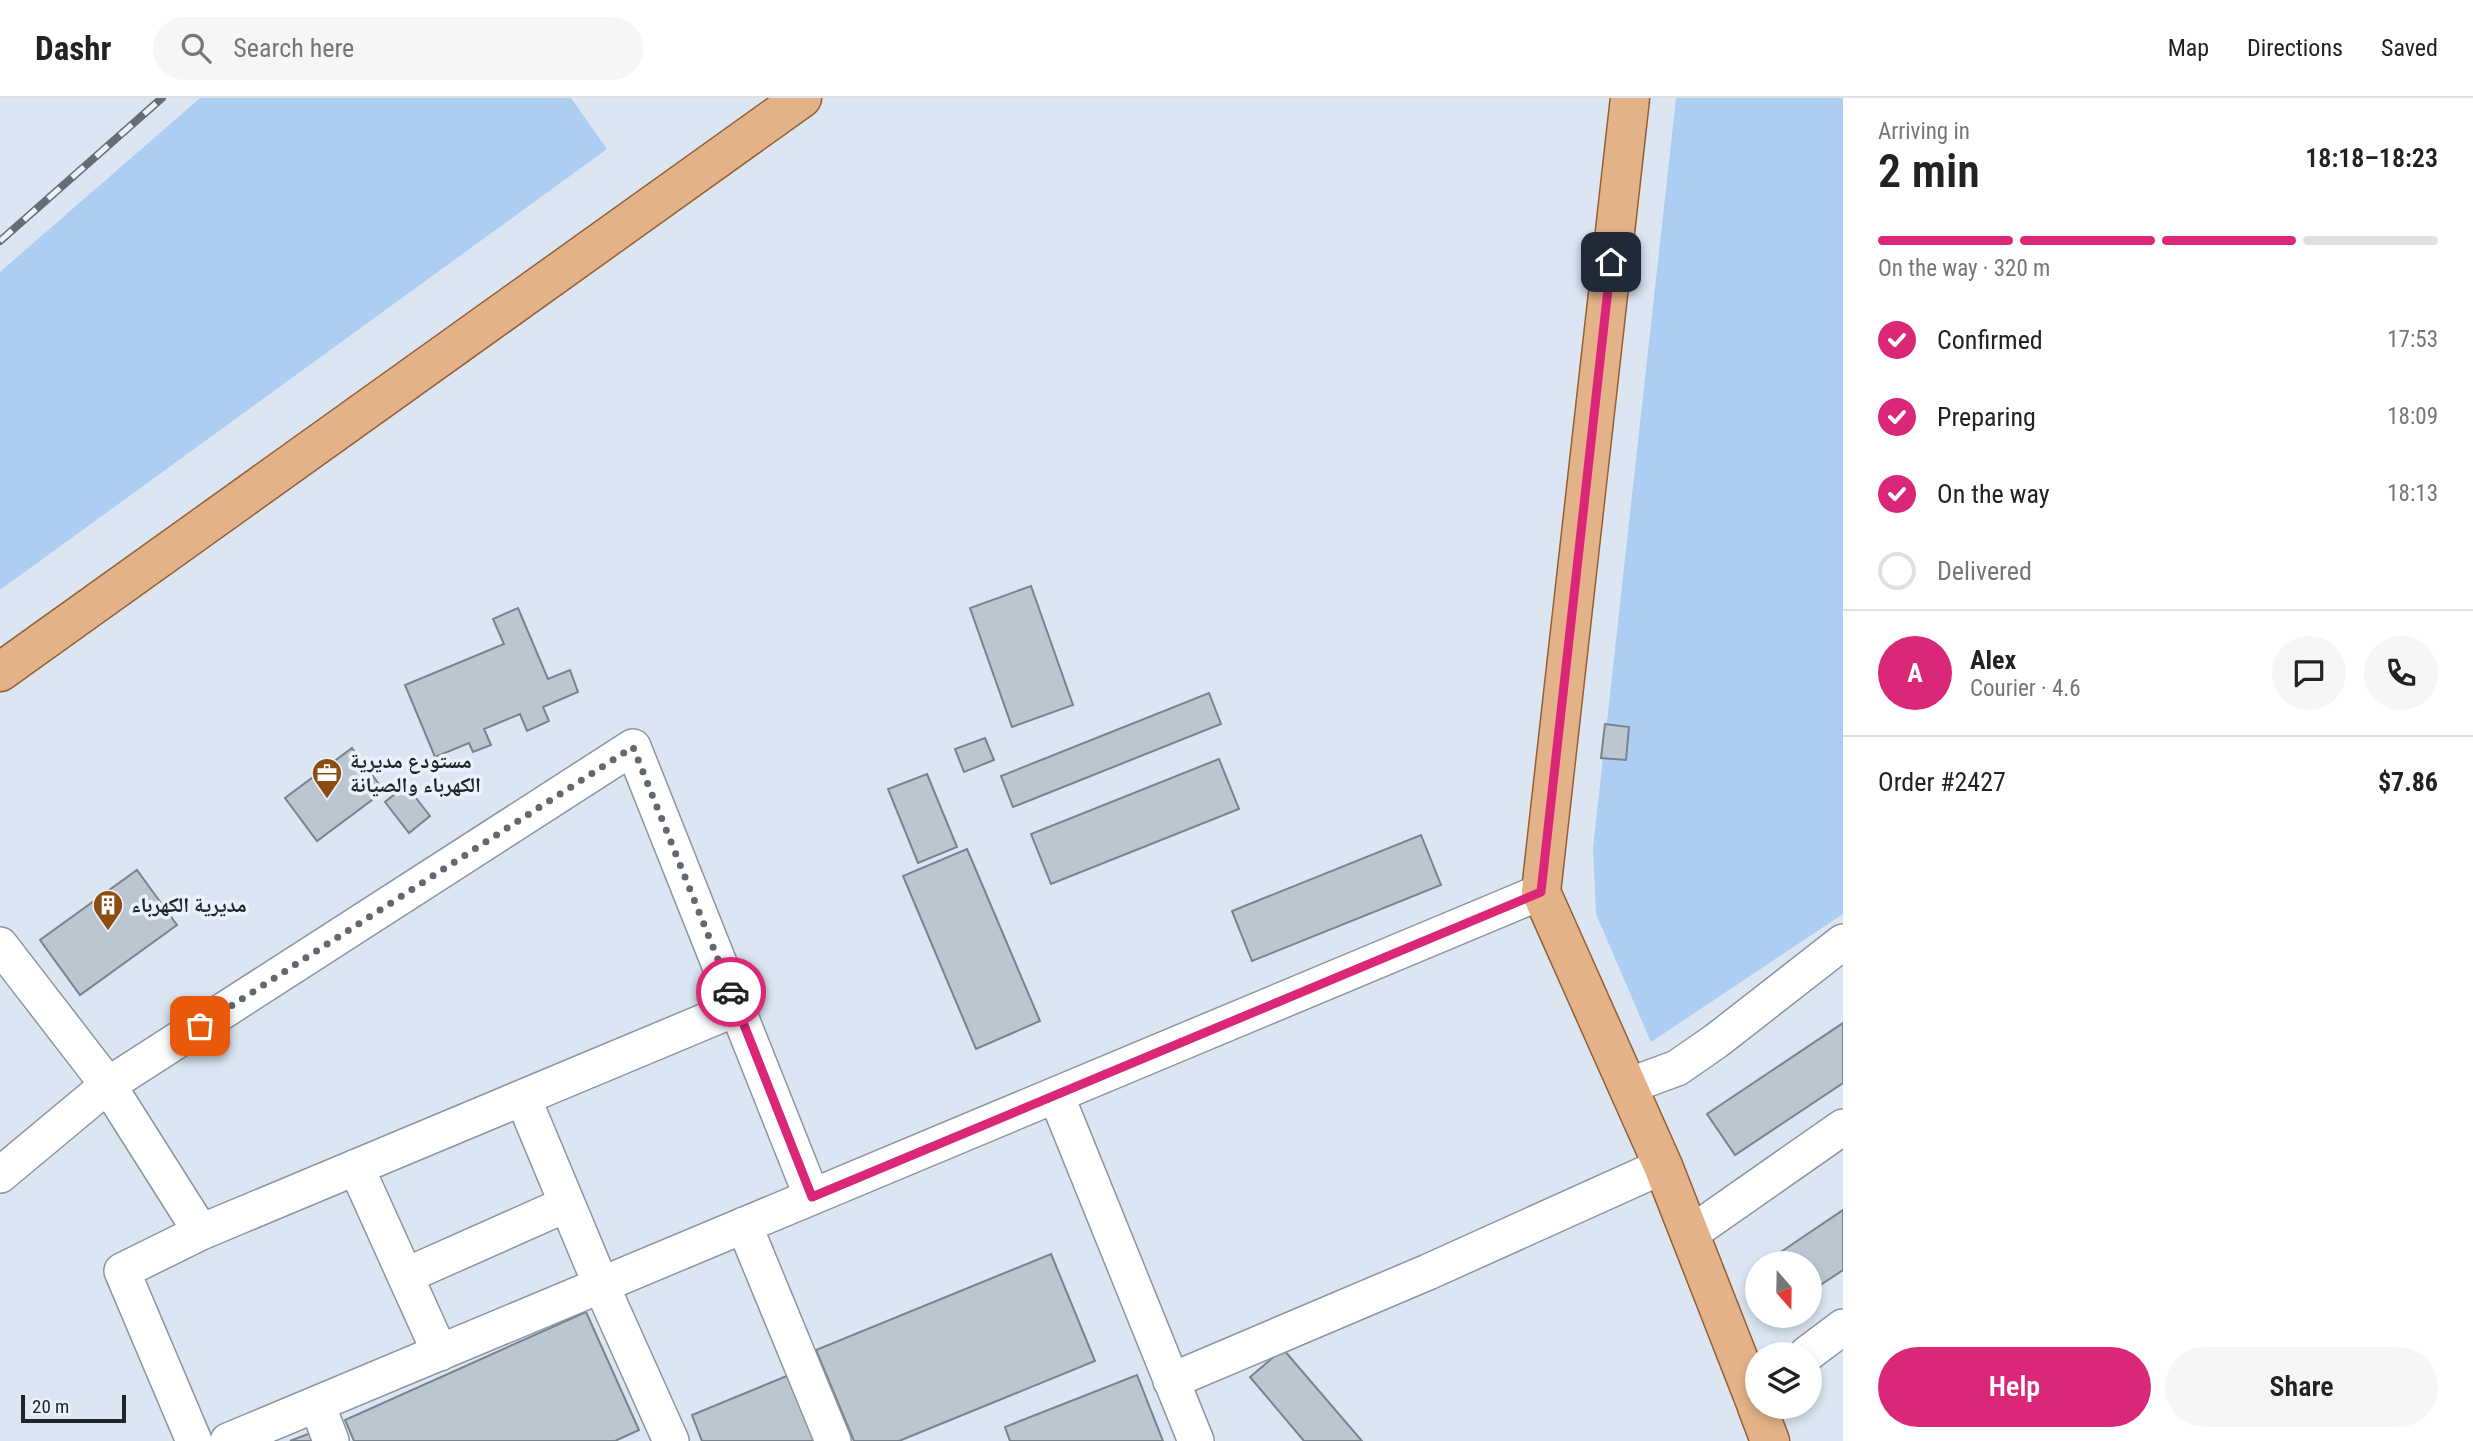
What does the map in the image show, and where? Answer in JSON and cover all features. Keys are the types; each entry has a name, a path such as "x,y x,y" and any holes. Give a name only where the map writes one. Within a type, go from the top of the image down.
{"main road":[{"path":"0,672 802,98"},
{"path":"1630,98 1541,892 1664,1166 1745,1375"}],"street":[{"path":"0,1175 108,1085 633,747 812,1197"},
{"path":"228,1441 1541,892"},
{"path":"1628,1086 1677,1068 1843,942"},
{"path":"0,945 108,1085 201,1232"},
{"path":"194,1441 122,1271 201,1232 737,1008"},
{"path":"1056,1095 1196,1441"},
{"path":"523,1098 601,1285 659,1437"},
{"path":"1690,1234 1843,1127"},
{"path":"1171,1381 1428,1272 1664,1166"},
{"path":"356,1167 440,1353"},
{"path":"404,1276 567,1204"},
{"path":"744,1225 832,1441"},
{"path":"1822,1343 1843,1327"},
{"path":"317,1404 331,1441"}],"shaded area":[{"path":"200,98 571,98 607,149 0,590 0,272"},
{"path":"1676,98 1843,98 1843,914 1651,1042 1596,914 1593,848"}],"building":[{"path":"1031,586 1073,705 1012,727 970,608"},
{"path":"518,608 548,679 570,670 578,692 543,707 549,721 527,731 520,714 484,729 491,745 473,752 469,743 435,757 405,685 504,644 493,619"},
{"path":"1209,693 1221,724 1013,807 1001,776"},
{"path":"1605,724 1629,727 1626,760 1601,758"},
{"path":"985,738 994,760 964,772 955,749"},
{"path":"352,748 384,791 317,841 285,798"},
{"path":"1219,759 1239,809 1051,884 1031,834"},
{"path":"927,774 957,847 918,863 888,789"},
{"path":"406,785 430,816 409,833 385,802"},
{"path":"1421,835 1441,885 1252,961 1232,911"},
{"path":"967,849 1040,1021 976,1049 903,876"},
{"name":"مديرية الكهرباء","path":"137,870 177,925 80,995 40,940"},
{"path":"1843,1023 1843,1083 1735,1155 1707,1114"},
{"path":"1843,1210 1843,1270 1822,1284 1822,1251 1782,1251"},
{"path":"1051,1254 1095,1361 899,1441 854,1441 816,1350"},
{"path":"586,1312 639,1430 615,1441 354,1441 345,1420"},
{"path":"1283,1349 1362,1441 1304,1441 1250,1377"},
{"path":"794,1373 822,1441 702,1441 692,1415"},
{"path":"1137,1375 1163,1441 1010,1441 1005,1427"},
{"path":"318,1430 323,1441 290,1441"}],"railway":[{"path":"0,241 162,98"}],"way so far":[{"path":"200,1026 633,747 731,992"}],"place":[{"name":"مستودع مديرية الكهرباء والصيانة","path":"327,800"},
{"name":"مديرية الكهرباء","path":"108,932"}],"route":[{"path":"731,992 812,1197 1541,892 1611,262"}]}
